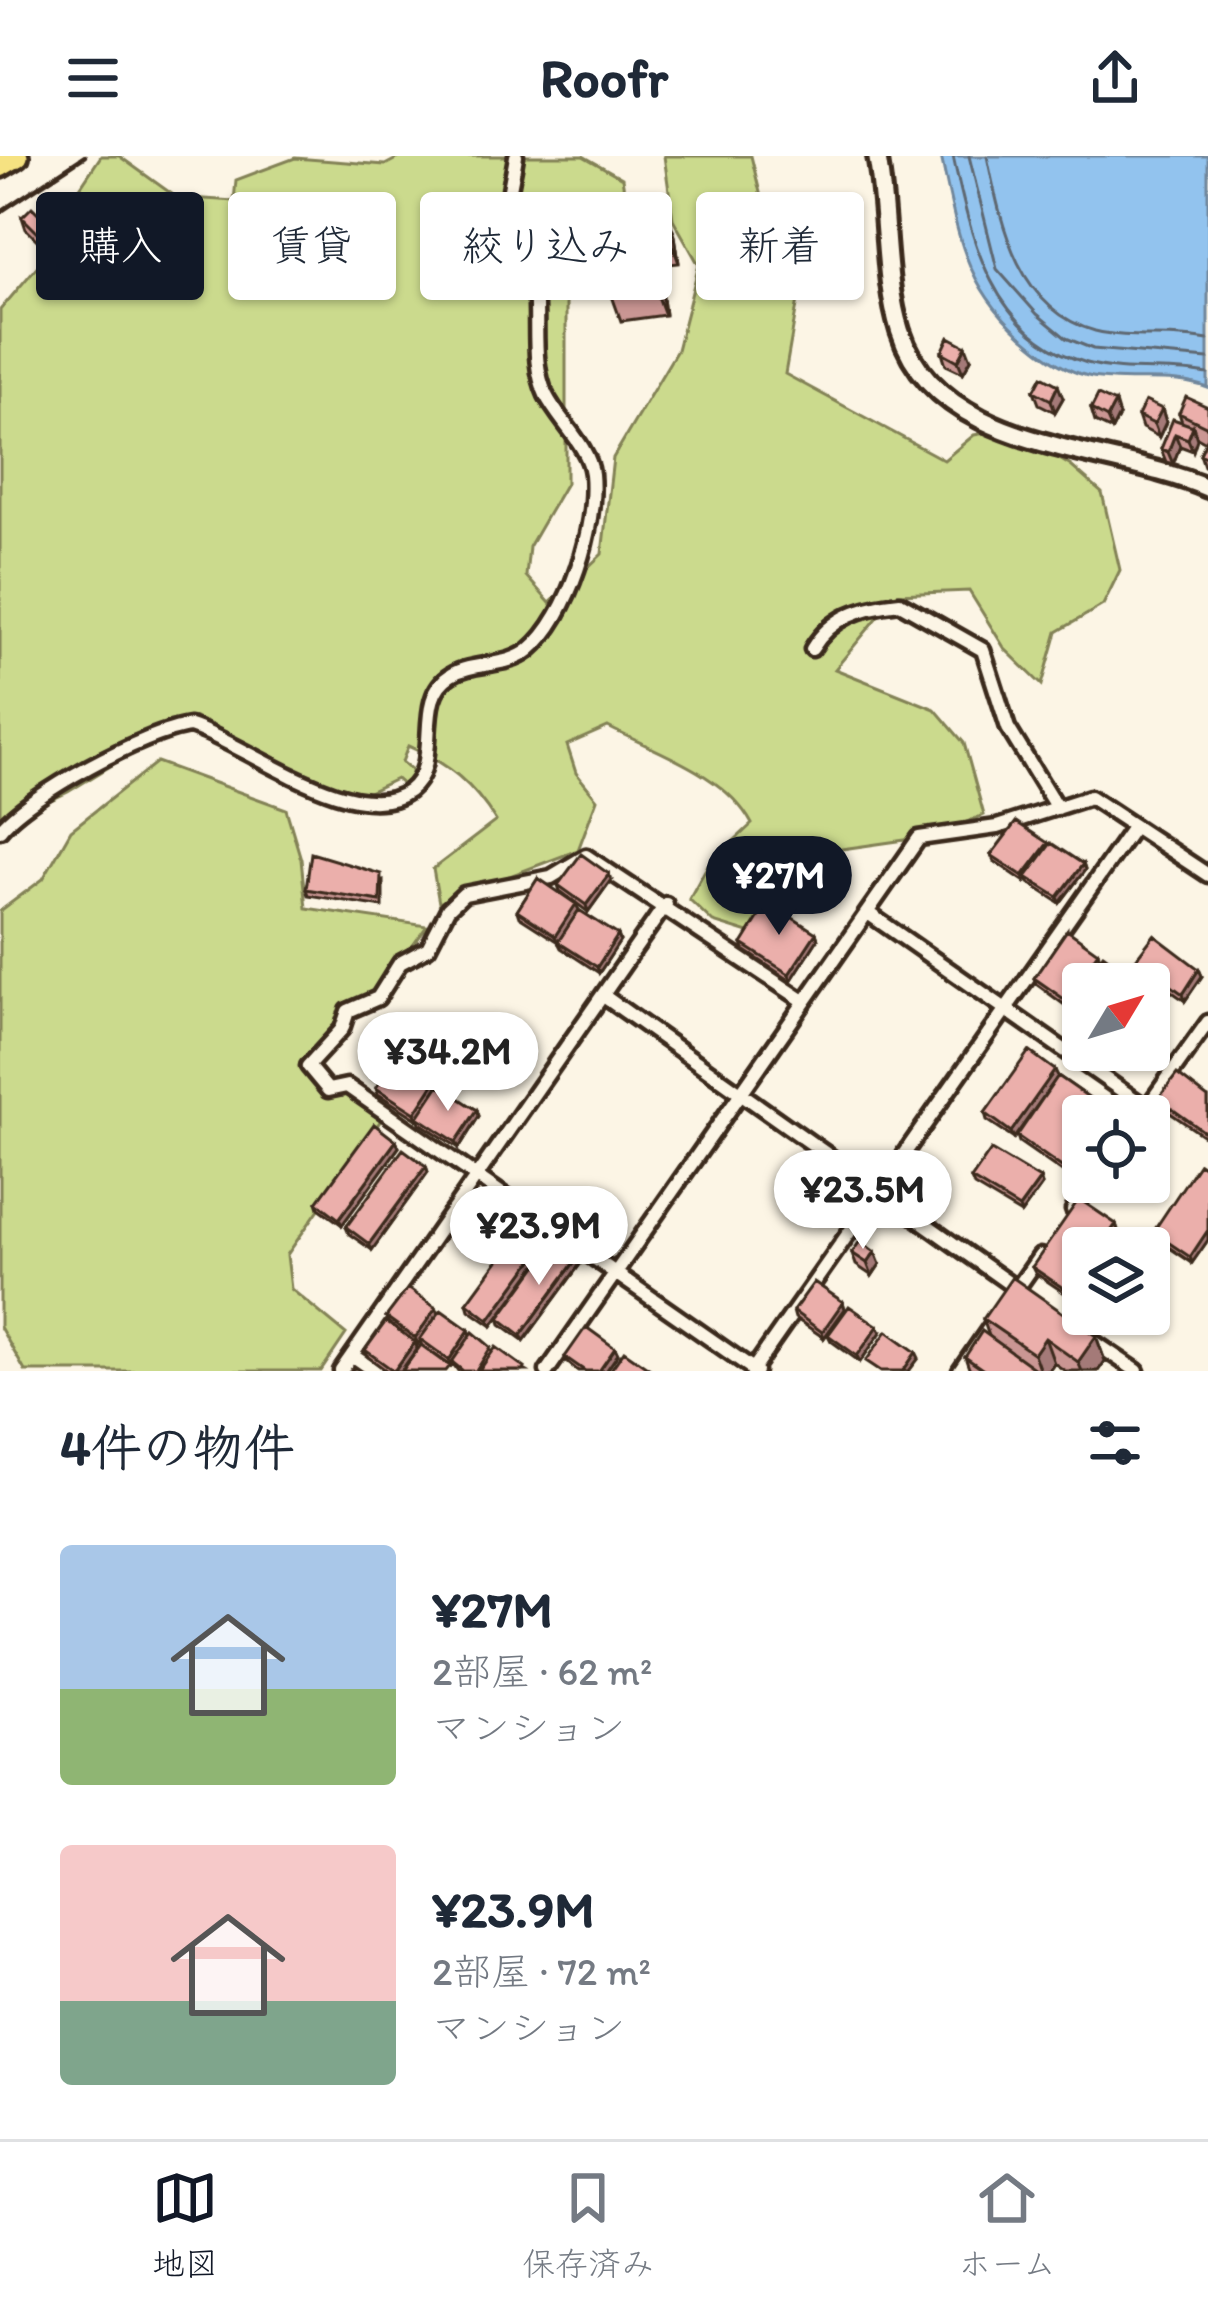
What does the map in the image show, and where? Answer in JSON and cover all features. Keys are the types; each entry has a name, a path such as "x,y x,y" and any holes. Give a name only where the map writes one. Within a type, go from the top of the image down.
{"highway":[{"path":"0,166 16,156"}],"street":[{"path":"0,830 94,765 166,729 190,725 336,794 374,801 398,797 417,783 424,765 436,689 452,674 526,652 555,623 582,547 592,473 546,395 528,260 509,231 516,156"},
{"path":"877,156 898,326 912,361 931,388 991,424 1208,488"},
{"path":"812,650 824,630 845,615 900,603 983,650 1008,728 1057,808"},
{"path":"547,1371 919,838 997,827 1090,797 1208,875"},
{"path":"804,1001 666,904 586,856 550,877 464,893 448,909 428,948 400,963 377,998 348,1011 342,1029 311,1060 312,1073 328,1090 347,1086 754,1370 1134,826"},
{"path":"341,1371 666,904"},
{"path":"868,913 1120,1095"},
{"path":"605,997 1034,1300"},
{"path":"1156,1095 1208,1022"},
{"path":"1068,1218 1079,1203"},
{"path":"960,1371 1055,1235"},
{"path":"1084,1335 1137,1371"},
{"path":"352,1355 375,1371"}],"green space":[{"path":"101,156 119,156 169,192 77,192"},
{"path":"402,156 583,156 622,178 624,192 420,192 420,300 566,300 566,483 529,547 526,576 550,603 602,554 613,458 677,350 696,277 696,300 798,300 785,374 944,460 974,435 1010,429 1071,466 1102,493 1120,570 1103,605 1057,632 1042,685 1005,649 969,591 897,594 835,669 935,709 964,743 984,815 933,836 828,851 758,936 713,922 689,899 708,865 752,824 740,807 708,778 608,727 567,745 576,773 597,799 578,850 439,903 433,869 496,821 458,776 408,746 402,762 412,770 412,793 396,779 360,796 264,760 200,723 182,723 117,744 130,754 68,792 9,820 0,837 0,310 36,268 36,300 204,300 204,199 228,201 228,300 396,300 396,192 235,192 236,180 295,158 385,165"},
{"path":"664,156 751,156 760,192 696,192 696,260 673,219"},
{"path":"157,762 286,809 301,859 306,908 427,926 380,991 362,999 301,1069 323,1095 346,1093 381,1120 287,1255 291,1289 346,1334 321,1371 25,1371 0,1327 0,911 43,879 71,830"}],"water":[{"path":"941,156 1208,156 1208,388 1179,381 1088,376 1031,344 991,303 978,282 959,236"}],"building":[{"path":"32,207 36,211 36,231 22,217"},
{"path":"949,337 966,346 958,361 942,352"},
{"path":"1042,376 1058,385 1051,400 1034,391"},
{"path":"1098,395 1115,403 1107,418 1091,409"},
{"path":"1186,397 1208,407 1208,427 1179,413"},
{"path":"1145,401 1162,409 1154,424 1138,416"},
{"path":"1173,419 1193,426 1188,439 1175,434 1168,452 1161,449"},
{"path":"1016,822 1048,843 1023,876 991,855"},
{"path":"1051,843 1083,864 1058,897 1026,877"},
{"path":"311,853 381,874 380,901 306,889"},
{"path":"581,854 609,874 586,905 558,885"},
{"path":"538,878 576,904 555,936 517,911"},
{"path":"768,902 816,933 789,974 742,944"},
{"path":"579,910 618,935 597,967 558,942"},
{"path":"1067,930 1098,952 1090,963 1062,963 1062,998 1034,978"},
{"path":"1154,935 1199,969 1183,994 1170,985 1170,963 1135,960"},
{"path":"1029,1051 1055,1070 1011,1132 985,1113"},
{"path":"397,1055 436,1081 415,1113 376,1088"},
{"path":"1177,1074 1208,1098 1208,1131 1170,1108 1170,1095 1161,1095"},
{"path":"1058,1076 1085,1095 1062,1095 1062,1167 1017,1136"},
{"path":"439,1085 477,1110 456,1142 418,1117"},
{"path":"374,1124 396,1141 339,1219 317,1202"},
{"path":"403,1149 426,1166 369,1244 346,1227"},
{"path":"991,1150 1040,1179 1019,1208 971,1179"},
{"path":"1199,1163 1208,1169 1208,1230 1190,1257 1170,1243 1170,1227 1156,1227"},
{"path":"1076,1203 1085,1203 1116,1224 1062,1227 1062,1287 1032,1267"},
{"path":"524,1225 546,1242 489,1320 467,1303"},
{"path":"556,1240 578,1257 521,1335 499,1318"},
{"path":"860,1241 875,1252 867,1263 852,1253"},
{"path":"1012,1277 1062,1312 1062,1335 1096,1336 1078,1362 1045,1338 1034,1354 983,1319"},
{"path":"814,1282 843,1302 822,1332 793,1311"},
{"path":"408,1288 436,1308 415,1338 386,1317"},
{"path":"849,1306 878,1326 857,1356 828,1335"},
{"path":"441,1310 469,1330 449,1360 420,1339"},
{"path":"386,1321 415,1342 394,1371 365,1350"},
{"path":"586,1327 615,1348 599,1371 585,1371 565,1357"},
{"path":"887,1331 916,1352 903,1371 881,1371 866,1361"},
{"path":"982,1331 1035,1369 985,1371 965,1357"},
{"path":"473,1332 491,1347 476,1371 463,1371 452,1362"},
{"path":"421,1345 450,1366 446,1371 402,1371"},
{"path":"496,1347 525,1368 523,1371 479,1371"},
{"path":"624,1351 653,1371 610,1371"}],"railway":[{"path":"0,212 85,156"}]}
